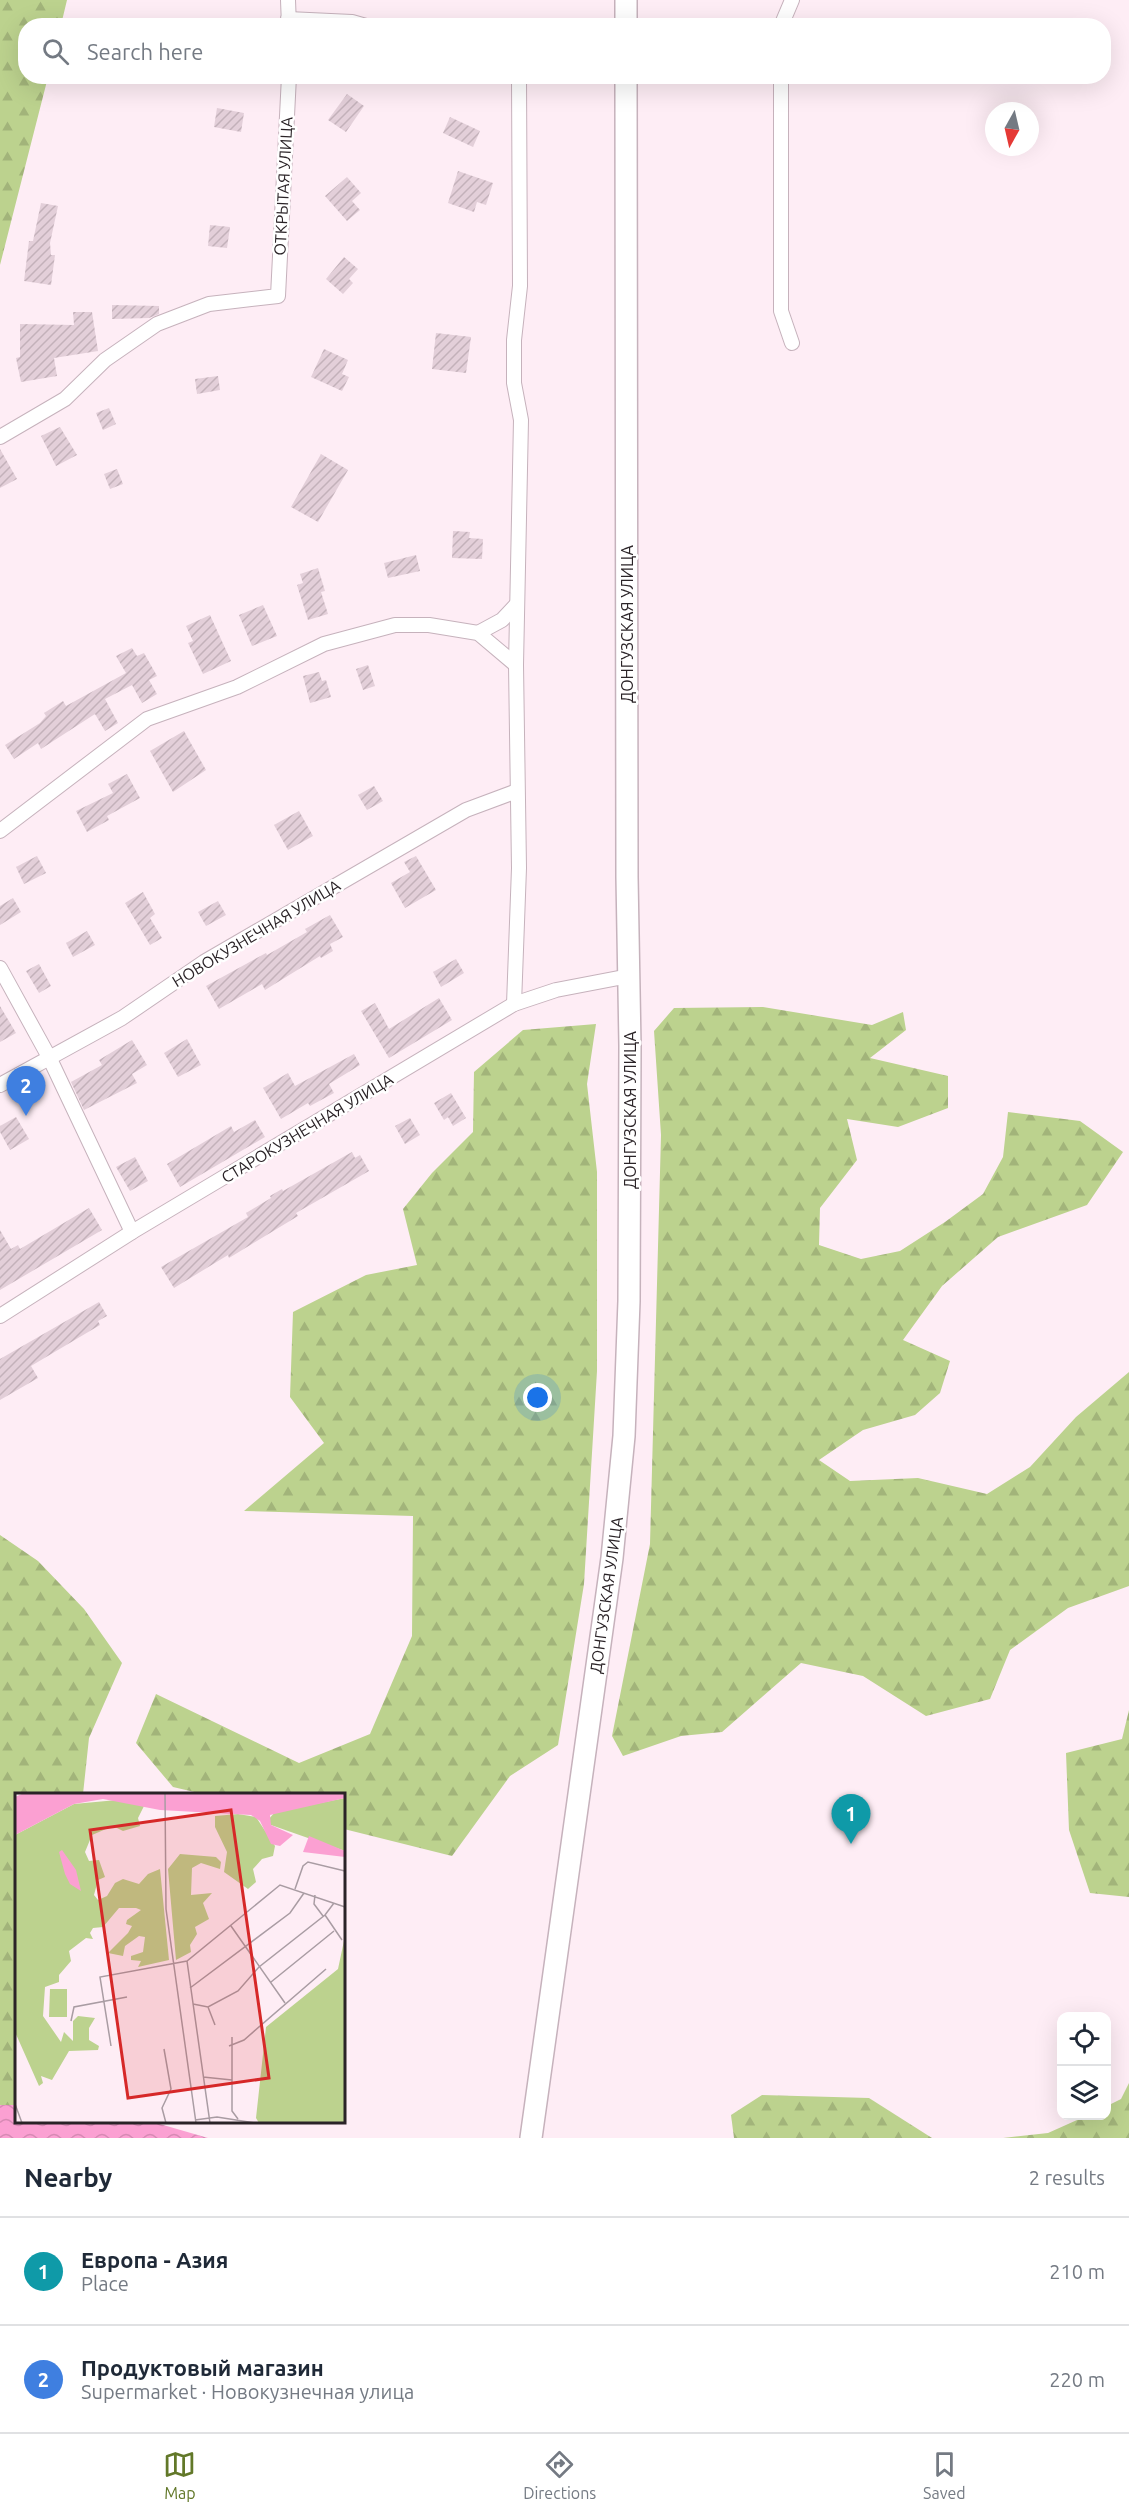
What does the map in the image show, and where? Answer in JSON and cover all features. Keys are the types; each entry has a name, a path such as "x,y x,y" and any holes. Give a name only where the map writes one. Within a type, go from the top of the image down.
{"main road":[{"path":"626,0 626,18"},
{"name":"ДОНГУЗСКАЯ УЛИЦА","path":"531,2138 612,1558 624,1437 629,1301 626,84"}],"street":[{"path":"288,0 288,18"},
{"path":"784,18 792,0"},
{"name":"ОТКРЫТАЯ УЛИЦА","path":"0,437 65,399 105,360 157,324 209,304 278,296 289,84"},
{"path":"514,1004 519,868 516,665 521,420 514,383 514,340 520,285 519,84"},
{"path":"781,84 781,311 792,344"},
{"path":"478,633 502,620 517,604"},
{"path":"0,831 147,719 237,687 324,644 396,625 429,625 478,633 516,665"},
{"name":"НОВОКУЗНЕЧНАЯ УЛИЦА","path":"0,1085 122,1017 204,962 456,816 517,790"},
{"path":"0,968 49,1057 132,1233"},
{"name":"СТАРОКУЗНЕЧНАЯ УЛИЦА","path":"0,1316 132,1233 514,1004 556,990 629,976"}],"green space":[{"path":"0,0 67,0 63,18 18,18 18,84 46,84 0,265"},
{"path":"763,1007 872,1025 903,1012 906,1030 870,1058 948,1076 948,1108 898,1127 847,1119 857,1160 820,1208 819,1245 861,1259 900,1251 945,1222 983,1194 1003,1157 1008,1112 1080,1121 1123,1152 1087,1205 998,1237 942,1286 903,1340 950,1361 940,1393 915,1415 863,1430 819,1460 850,1481 918,1478 987,1494 1030,1467 1076,1417 1129,1372 1129,1586 1068,1608 1010,1650 990,1699 926,1716 863,1676 801,1663 722,1732 681,1736 623,1756 612,1736 650,1544 661,1135 654,1031 674,1008"},
{"path":"596,1024 587,1084 597,1172 597,1371 584,1584 558,1745 510,1776 452,1856 345,1829 345,1793 199,1793 173,1787 136,1743 156,1694 299,1763 370,1734 412,1636 413,1516 244,1511 324,1443 290,1397 293,1312 366,1275 417,1265 403,1209 432,1173 473,1132 474,1072 523,1030"},
{"path":"0,1535 38,1561 84,1609 122,1663 89,1738 83,1793 15,1793 15,2105 0,2105"},
{"path":"1129,1710 1129,1897 1090,1893 1069,1830 1066,1753 1122,1739"},
{"path":"1129,2083 1129,2138 1003,2138 1048,2133 1077,2120 1111,2120 1111,2104 1121,2099"},
{"path":"762,2095 869,2098 932,2138 734,2138 731,2115"}],"water":[{"path":"0,2105 15,2105 15,2123 156,2123 208,2138 0,2138"}],"building":[{"path":"347,94 364,106 346,132 328,120"},
{"path":"217,108 244,113 241,132 214,127"},
{"path":"450,117 480,131 473,147 443,133"},
{"path":"458,171 493,183 486,205 477,202 474,212 448,203"},
{"path":"347,177 361,193 352,201 360,210 347,221 325,196"},
{"path":"41,203 58,206 50,243 51,255 55,255 51,285 24,281 29,241 33,241"},
{"path":"210,225 230,227 227,248 208,246"},
{"path":"344,257 358,269 349,279 353,283 343,294 326,279"},
{"path":"112,305 159,306 159,314 149,318 112,319"},
{"path":"73,312 92,312 98,351 54,358 57,376 21,382 16,358 20,357 20,324 74,325"},
{"path":"436,333 471,337 466,373 432,369"},
{"path":"324,349 348,360 342,374 349,377 342,391 311,377"},
{"path":"218,376 220,390 197,394 195,379"},
{"path":"109,408 116,424 103,430 96,413"},
{"path":"60,427 77,455 56,466 41,436"},
{"path":"0,449 17,479 0,488"},
{"path":"321,454 348,470 318,522 291,507"},
{"path":"117,469 123,484 110,489 104,474"},
{"path":"453,531 470,532 469,538 483,539 482,559 452,558"},
{"path":"416,555 420,571 388,578 384,563"},
{"path":"318,568 325,591 321,592 328,614 308,620 297,585 303,583 300,574"},
{"path":"263,605 277,636 252,646 239,615"},
{"path":"210,615 231,661 203,674 188,643 193,641 186,626"},
{"path":"132,648 137,656 144,653 157,676 149,680 157,694 142,703 132,685 105,699 118,723 105,731 95,714 41,749 38,743 14,759 5,745 40,723 46,716 44,713 63,701 66,706 126,673 116,656"},
{"path":"368,665 375,686 363,690 356,669"},
{"path":"319,672 322,681 326,680 331,697 310,703 303,676"},
{"path":"184,731 206,770 173,792 150,751"},
{"path":"127,774 140,798 107,816 109,820 87,832 76,811 113,793 108,784"},
{"path":"374,786 383,801 367,810 358,795"},
{"path":"299,811 313,836 288,850 274,825"},
{"path":"37,856 46,873 24,884 16,867"},
{"path":"416,856 436,890 405,908 391,883 410,872 404,862"},
{"path":"143,892 155,914 150,918 162,938 150,945 125,903"},
{"path":"13,898 21,912 0,925 0,906"},
{"path":"218,901 226,915 206,926 198,912"},
{"path":"330,915 343,937 330,944 333,951 321,958 320,956 265,990 262,984 219,1009 206,986 266,953 267,955 307,932 305,929"},
{"path":"87,931 95,945 73,957 66,943"},
{"path":"456,959 464,973 441,987 433,972"},
{"path":"39,964 51,986 39,993 26,971"},
{"path":"439,998 452,1020 389,1058 361,1011 375,1003 389,1029"},
{"path":"0,1006 16,1033 0,1042"},
{"path":"187,1039 201,1065 178,1077 164,1053"},
{"path":"132,1040 147,1065 132,1074 137,1083 84,1110 71,1082 102,1065 99,1060"},
{"path":"354,1054 360,1065 329,1084 334,1093 310,1106 308,1103 281,1119 263,1088 288,1073 295,1086"},
{"path":"451,1093 466,1118 453,1126 448,1117 444,1120 434,1103"},
{"path":"16,1117 29,1139 10,1150 0,1132 0,1126"},
{"path":"410,1118 420,1135 405,1144 395,1126"},
{"path":"255,1120 265,1137 180,1187 167,1164 231,1126 234,1132"},
{"path":"352,1152 355,1158 360,1155 369,1171 296,1213 298,1216 229,1258 228,1255 174,1288 161,1267 248,1217 246,1213 271,1198 270,1196"},
{"path":"135,1157 148,1181 130,1191 116,1167"},
{"path":"89,1208 102,1230 0,1290 0,1230 11,1249 18,1245 20,1249"},
{"path":"99,1302 107,1316 98,1321 100,1325 31,1366 38,1378 0,1400 0,1359"}],"place":[{"name":"Продуктовый магазин","path":"26,1116"},
{"name":"Европа - Азия","path":"851,1844"}]}
